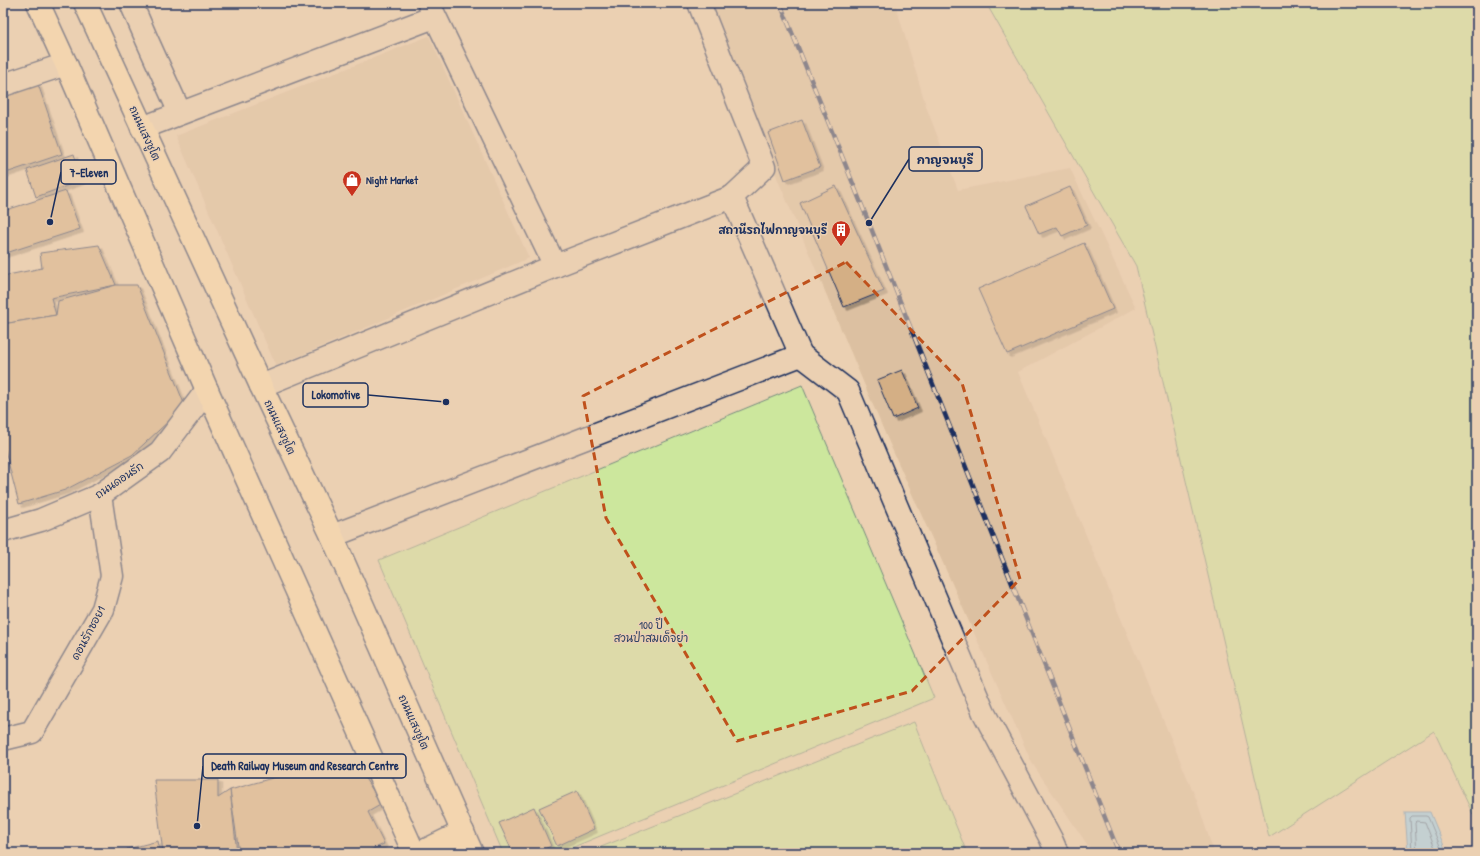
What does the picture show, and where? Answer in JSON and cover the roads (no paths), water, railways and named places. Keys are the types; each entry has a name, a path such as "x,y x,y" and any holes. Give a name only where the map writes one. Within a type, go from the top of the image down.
{"main road":[{"path":"38,3 66,64 207,390 414,853"},
{"name":"ถนนแสงชูโต","path":"85,3 261,386 332,536 472,853"},
{"path":"420,853 463,832"}],"street":[{"path":"131,3 146,40 180,113"},
{"path":"261,386 555,266 732,197 764,167 699,3"},
{"path":"142,128 432,10 555,266"},
{"path":"3,85 66,64"},
{"path":"732,197 801,355 848,391 984,713 1052,839 1057,853"},
{"path":"332,536 801,355"},
{"name":"ถนนดอนรัก","path":"3,531 41,520 100,495 160,452 207,390"},
{"name":"ดอนรักซอย1","path":"3,739 32,732 103,609 112,576 100,495"}],"water":[{"path":"1405,812 1430,812 1447,853 1408,853"}],"railway":[{"path":"780,3 1119,853"}],"place":[{"name":"Night Market","path":"352,197"},
{"name":"7-Eleven","path":"50,222"},
{"name":"กาญจนบุรี","path":"869,223"},
{"name":"สถานีรถไฟกาญจนบุรี","path":"841,247"},
{"name":"Lokomotive","path":"446,402"},
{"name":"Death Railway Museum and Research Centre","path":"197,826"}],"park label":[{"name":"100 ปี สวนป่าสมเด็จย่า","path":"651,631"}]}
